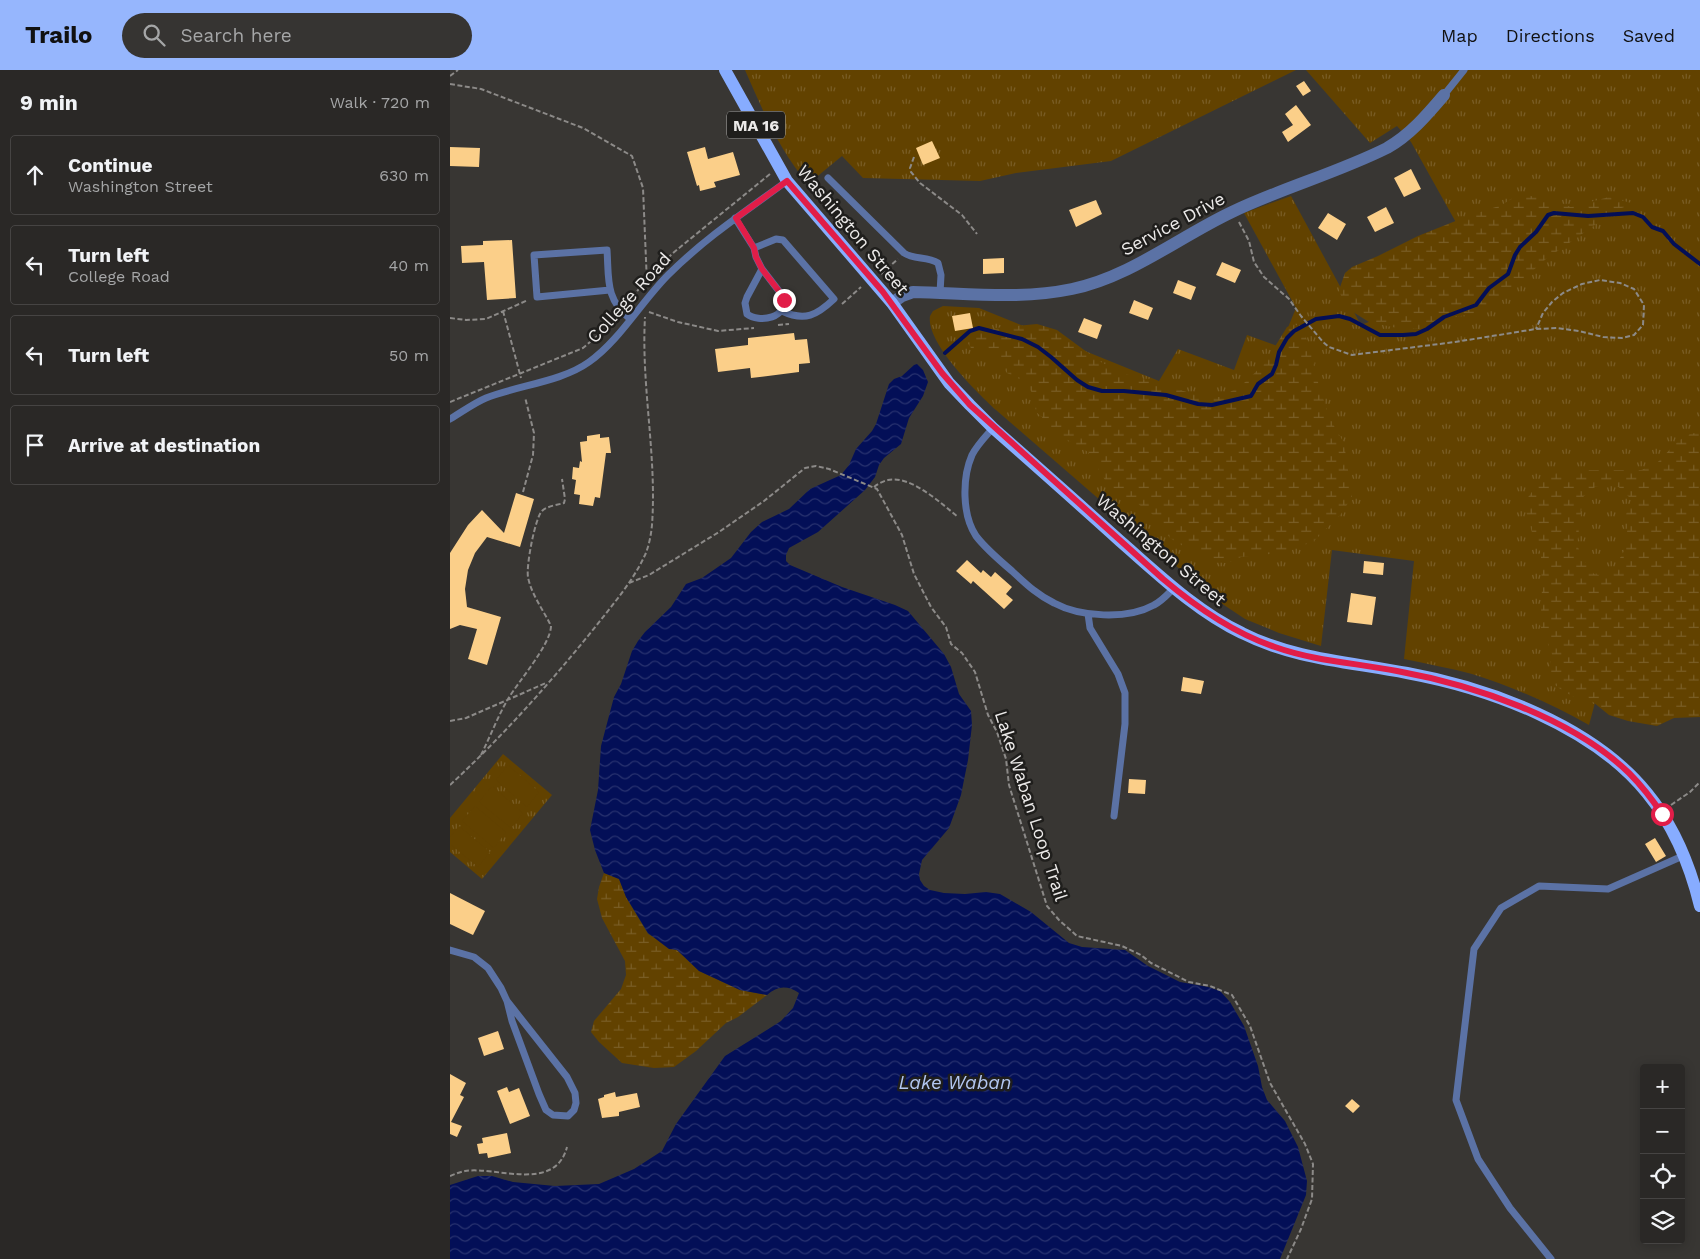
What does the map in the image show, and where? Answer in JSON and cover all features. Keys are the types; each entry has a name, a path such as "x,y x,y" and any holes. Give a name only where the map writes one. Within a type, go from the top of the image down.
{"main road":[{"name":"Washington Street","path":"725,70 787,181 892,303 949,383 993,428 1174,588 1225,624 1251,638 1276,648 1318,658 1396,670 1443,680 1485,693 1528,710 1577,736 1609,756 1638,783 1661,812 1685,855 1700,906"}],"street":[{"name":"Service Drive","path":"892,303 902,296 913,292 1020,296 1057,292 1090,285 1124,270 1234,211 1374,154 1393,144 1416,126 1444,95"}],"lane":[{"path":"1444,95 1464,70"},
{"path":"828,178 904,253 909,256 930,259 938,263 941,275 940,293"},
{"name":"College Road","path":"450,419 485,399 572,372 590,362 613,340 677,266 713,235 787,181"},
{"path":"736,218 754,248 762,269 784,300 782,310 778,314 755,318 747,314 745,302 762,269"},
{"path":"754,248 776,239 783,240 834,299 822,311 813,314 797,316 782,310"},
{"path":"610,290 537,297 534,255 607,250 610,290 615,304 630,319"},
{"path":"993,428 972,455 965,492 966,508 973,530 986,547 1034,591 1062,607 1088,614 1120,614 1140,610 1161,600 1174,588"},
{"path":"1088,614 1090,628 1118,674 1125,694 1125,724 1114,816"},
{"path":"1551,1259 1510,1208 1478,1159 1456,1100 1474,949 1501,908 1539,886 1608,889 1685,855"},
{"path":"450,950 474,957 488,968 507,1001 512,1021 546,1110 553,1115 568,1116 574,1110 576,1103 575,1093 567,1077 507,1001"}],"path":[{"path":"450,76 458,70"},
{"path":"450,84 481,89 582,128 632,156 643,188 647,289"},
{"path":"914,157 910,168 911,172 920,182 962,215 978,234"},
{"path":"767,176 769,180"},
{"path":"1234,211 1249,241 1258,270 1269,283 1289,299 1315,333 1329,347 1352,355 1455,342 1536,329 1557,328 1604,337 1622,338 1634,335 1643,324 1644,305 1634,289 1620,283 1600,280 1582,284 1563,293 1552,302 1543,314 1536,329"},
{"path":"879,275 904,253"},
{"path":"450,318 466,320 486,319 537,297"},
{"path":"503,311 534,433 533,455 523,492"},
{"path":"450,785 503,735 562,668 629,583 646,554 652,526 652,445 645,385 645,311 704,328 724,331 741,329"},
{"path":"629,583 649,575 719,532 764,501 800,471 811,466 829,469 874,487 886,480 897,479 911,484 938,500 958,517"},
{"path":"480,757 507,700 542,648 551,631 552,626 531,587 528,576 528,563 538,516 546,508 564,502 562,479"},
{"name":"Lake Waban Loop Trail","path":"874,487 880,492 902,535 914,574 931,607 946,627 951,644 962,654 975,672 988,715 998,732 1006,759 1009,785 1047,906 1077,936 1122,946 1142,955 1151,963 1189,982 1210,986 1232,994 1250,1026 1270,1083 1305,1144 1312,1164 1312,1199 1287,1259"},
{"path":"450,721 466,718 548,682"},
{"path":"1661,812 1690,792 1700,782"},
{"path":"450,1176 466,1171 516,1175 533,1174 550,1169 564,1158 567,1147"}],"green space":[{"path":"745,70 1296,70 1111,161 1016,173 980,181 863,178 842,156 808,184 780,144"},
{"path":"1306,70 1700,70 1700,475 1655,481 1589,725 1532,696 1487,679 1404,659 1414,561 1332,550 1321,646 1279,633 1245,619 1212,597 996,410 954,366 936,340 931,327 930,316 933,311 943,306 979,308 1159,381 1178,349 1234,370 1247,335 1280,347 1296,308 1244,213 1291,196 1361,325 1486,276 1411,142 1397,126 1370,143"},
{"path":"1521,195 1546,198 1571,207 1609,197 1635,204 1618,209 1546,259 1487,311 1450,318 1419,329 1397,328 1369,322 1345,307 1339,290 1345,273 1352,267 1418,236 1502,205"},
{"path":"1037,324 1057,330 1099,361 1122,373 1204,397 1222,397 1243,384 1265,363 1287,327 1294,324 1300,327 1313,351 1316,376 1327,410 1344,443 1352,497 1341,514 1313,542 1279,553 1241,557 1227,563 1208,562 1195,550 1183,546 1170,538 1152,514 1134,501 1116,494 1108,485 1088,452 1054,432 1044,423 1042,417 1036,412 1033,395 1026,382 1007,373 991,353 985,349 977,351 971,348 967,342 967,334 984,329"},
{"path":"1700,432 1700,717 1674,718 1657,726 1628,721 1609,715 1593,702 1576,698 1563,691 1555,685 1548,674 1552,654 1540,625 1542,600 1541,554 1533,536 1526,511 1526,500 1537,485 1556,473 1589,470 1641,470 1655,465 1678,441 1690,434","holes":["1611,483 1620,488 1632,500 1626,514 1628,526 1624,551 1607,576 1594,574 1583,559 1577,545 1583,497 1595,487"]},
{"path":"503,754 552,795 482,879 450,852 450,818"},
{"path":"508,765 539,792 527,807 496,780"},
{"path":"492,786 523,813 511,828 479,802"},
{"path":"475,806 506,832 494,848 462,821"},
{"path":"459,826 490,852 478,867 450,844 450,837"},
{"path":"604,873 619,879 626,897 648,934 677,950 699,971 740,990 767,995 738,1017 726,1023 696,1051 674,1067 654,1068 622,1063 591,1032 594,1021 621,989 626,975 625,961 602,918 597,899"}],"water":[{"name":"Lake Waban","path":"917,364 923,370 928,382 923,396 909,418 901,444 884,458 879,465 875,477 865,490 818,532 789,548 786,561 790,565 842,587 908,611 944,654 951,667 959,694 971,711 972,725 968,760 961,795 949,828 922,860 919,874 924,886 930,890 944,893 986,892 1000,894 1031,912 1069,943 1082,947 1125,950 1148,966 1180,982 1220,991 1230,1002 1244,1026 1267,1100 1285,1121 1298,1147 1307,1181 1306,1195 1280,1259 450,1259 450,1185 478,1176 492,1176 513,1182 555,1186 599,1184 634,1169 662,1151 676,1124 725,1056 781,1021 793,1008 799,993 790,989 778,988 767,995 740,990 699,971 677,950 669,949 648,933 626,897 619,879 604,873 590,830 598,790 601,746 614,697 621,684 632,651 645,632 671,607 686,584 702,578 731,558 751,532 762,522 789,509 810,489 841,475 849,465 856,449 876,424 889,384"}],"building":[{"path":"1304,81 1311,91 1303,96 1296,86"},
{"path":"1296,105 1311,125 1288,142 1282,132 1293,125 1285,114"},
{"path":"932,141 940,158 923,165 916,148"},
{"path":"450,147 480,148 479,167 450,166"},
{"path":"705,147 708,159 733,152 740,175 714,182 716,187 700,191 687,152"},
{"path":"1411,169 1421,189 1404,197 1394,178"},
{"path":"1096,200 1102,214 1076,227 1069,210"},
{"path":"1386,207 1394,223 1375,232 1367,217"},
{"path":"1328,213 1346,224 1337,240 1318,228"},
{"path":"512,240 516,298 487,300 484,262 462,263 461,246 483,245 483,241"},
{"path":"1004,258 1004,273 983,274 983,259"},
{"path":"1222,262 1241,270 1235,283 1216,275"},
{"path":"1178,280 1196,287 1191,300 1173,293"},
{"path":"1134,300 1153,308 1148,320 1129,313"},
{"path":"970,313 973,328 955,331 952,316"},
{"path":"1084,318 1102,325 1097,339 1078,332"},
{"path":"794,333 795,340 807,339 810,363 799,364 799,372 751,378 750,368 718,372 715,349 748,345 748,338"},
{"path":"600,434 600,438 609,437 611,453 606,453 600,498 595,497 593,506 579,504 580,495 574,494 576,480 572,479 573,467 579,468 580,461 582,462 580,442 587,441 587,436"},
{"path":"516,493 534,499 520,547 487,537 475,553 468,570 465,589 467,607 501,617 487,665 468,659 477,629 460,625 450,629 450,553 468,525 482,510 504,533"},
{"path":"967,560 981,573 983,570 991,577 995,572 1012,587 1006,594 1013,600 1004,609 973,581 971,584 956,571"},
{"path":"1364,561 1384,563 1383,575 1363,573"},
{"path":"1351,593 1376,597 1372,625 1347,622"},
{"path":"1183,677 1204,681 1201,694 1181,691"},
{"path":"1129,779 1146,780 1145,794 1128,793"},
{"path":"1655,838 1666,856 1656,862 1645,844"},
{"path":"450,893 485,911 473,935 450,924"},
{"path":"498,1031 504,1049 484,1056 478,1038"},
{"path":"450,1074 466,1083 460,1095 464,1097 451,1122 462,1126 457,1137 450,1134"},
{"path":"507,1087 509,1092 519,1088 530,1116 510,1124 497,1091"},
{"path":"615,1092 616,1097 637,1093 640,1107 619,1112 619,1116 602,1118 598,1099"},
{"path":"1352,1099 1360,1106 1353,1113 1345,1106"},
{"path":"507,1133 511,1153 488,1158 487,1153 479,1154 477,1144 483,1143 482,1138"}],"waterway":[{"path":"945,353 970,331 979,328 1022,339 1038,347 1088,387 1102,391 1166,395 1198,404 1212,405 1251,396 1258,384 1272,374 1279,352 1287,338 1294,331 1316,319 1339,316 1350,319 1380,335 1416,334 1444,317 1476,305 1489,288 1508,274 1520,247 1536,232 1548,215 1554,213 1588,216 1633,213 1643,217 1652,227 1663,231 1674,244 1700,264"}],"route":[{"path":"784,300 762,269 754,248 736,218 787,181 883,292 956,391 993,428 1163,579 1194,603 1239,632 1276,648 1318,658 1396,670 1443,680 1485,693 1528,710 1584,739 1609,756 1629,773 1648,794 1662,814"}]}
